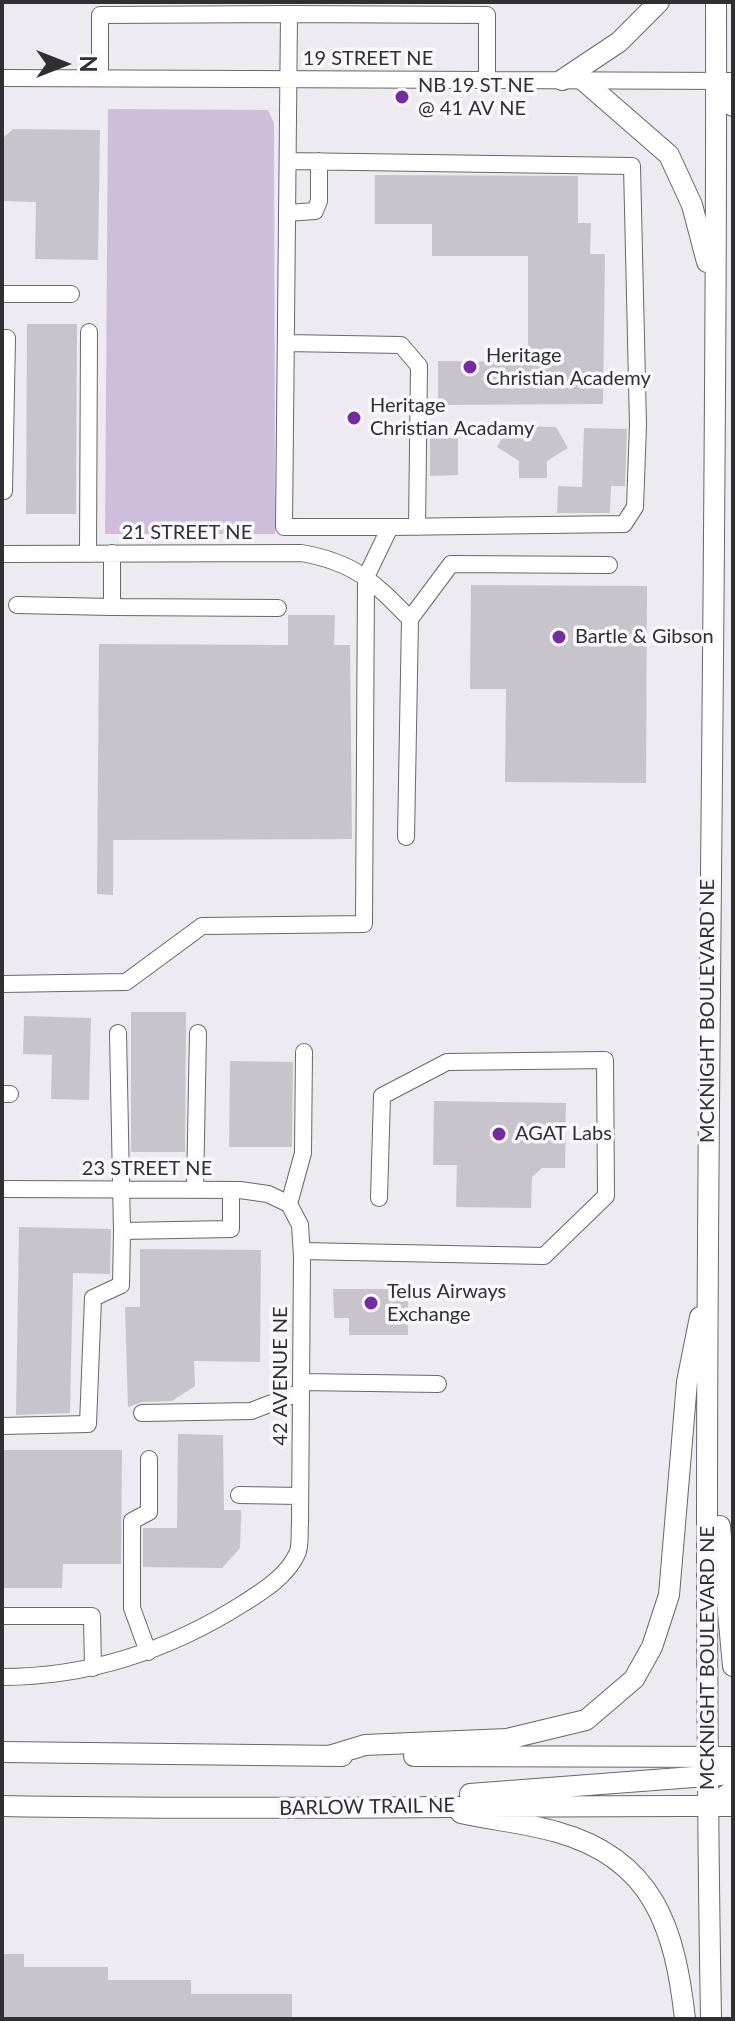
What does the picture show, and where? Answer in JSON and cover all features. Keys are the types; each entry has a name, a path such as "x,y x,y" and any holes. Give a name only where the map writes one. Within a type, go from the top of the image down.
{"main road":[{"path":"562,80 619,42 659,2"},
{"name":"MCKNIGHT BOULEVARD NE","path":"711,2019 707,1806 725,1788 707,1278 714,289 724,80 716,2"},
{"path":"724,80 733,106"},
{"path":"584,81 669,155 692,205 714,289"},
{"path":"329,1756 365,1745 507,1739 586,1720 634,1679 652,1647 669,1595 687,1382 707,1278"},
{"path":"710,1415 733,1666"},
{"name":"BARLOW TRAIL NE","path":"2,1752 329,1756 725,1788"},
{"name":"BARLOW TRAIL NE","path":"2,1806 215,1810 418,1805 707,1806 725,1788 733,1757"},
{"path":"418,1805 481,1792 725,1788"},
{"path":"418,1805 557,1832 605,1851 651,1892 666,1922 680,1972 685,2019"}],"street":[{"path":"100,78 100,9 224,8 289,14 487,15 487,79"},
{"path":"282,553 289,14"},
{"name":"19 STREET NE","path":"2,78 724,80"},
{"path":"284,527 624,524 635,507 638,425 632,166 288,161"},
{"path":"287,213 315,211 319,201 319,161"},
{"path":"2,294 71,294"},
{"path":"88,554 89,332"},
{"path":"2,338 7,338 4,491"},
{"path":"286,343 401,345 419,366 417,527"},
{"path":"2,984 126,982 202,926 364,924 366,577 390,527"},
{"path":"112,553 112,607"},
{"name":"21 STREET NE","path":"2,554 282,553 336,559 366,577 410,619"},
{"path":"406,837 410,619 451,564 609,565"},
{"path":"17,605 278,608"},
{"path":"2,1426 88,1424 93,1298 121,1285 123,1189 118,1033"},
{"path":"195,1190 198,1033"},
{"path":"289,1204 303,1153 304,1052"},
{"path":"302,1251 544,1256 606,1196 605,1060 447,1062 382,1096 379,1198"},
{"name":"23 STREET NE","path":"2,1189 231,1190 268,1194 289,1204"},
{"path":"122,1231 231,1229 231,1190"},
{"name":"42 AVENUE NE","path":"148,1652 197,1631 256,1596 281,1576 299,1551 302,1251 300,1225 289,1204"},
{"path":"142,1413 251,1411 301,1387 438,1384"},
{"path":"2,1677 93,1668 148,1652 132,1608 132,1521 149,1512 149,1459"},
{"path":"239,1495 300,1496"},
{"path":"2,1616 92,1616 93,1668"}],"shaded area":[{"path":"108,109 268,110 274,123 275,534 105,534"}],"building":[{"path":"13,129 100,130 98,260 35,259 36,202 2,201 2,139"},
{"path":"375,175 578,176 578,223 591,223 590,254 605,254 603,404 438,405 438,361 528,362 528,256 432,256 432,224 375,224"},
{"path":"27,324 77,324 76,514 26,514"},
{"path":"509,426 556,427 568,448 547,461 547,478 519,478 519,461 497,447"},
{"path":"584,428 627,429 625,486 611,486 610,513 557,513 558,486 582,487"},
{"path":"430,438 458,438 458,475 430,476"},
{"name":"Bartle & Gibson","path":"471,585 647,586 646,783 505,782 506,689 470,689"},
{"path":"288,615 335,615 334,645 350,645 352,839 113,840 113,895 97,894 99,644 288,645"},
{"path":"131,1012 186,1012 185,1152 131,1152"},
{"path":"24,1016 91,1018 89,1100 51,1099 52,1055 23,1054"},
{"path":"230,1061 293,1062 292,1147 229,1147"},
{"name":"AGAT Labs","path":"434,1101 566,1103 565,1168 542,1168 532,1177 531,1208 456,1207 457,1165 433,1165"},
{"path":"19,1227 111,1229 110,1274 73,1273 70,1413 16,1415"},
{"path":"140,1249 261,1250 260,1362 194,1361 195,1386 172,1401 142,1402 128,1407 125,1307 140,1307"},
{"name":"Telus Airways Exchange","path":"333,1289 408,1289 408,1335 349,1335 349,1318 334,1318"},
{"path":"178,1434 223,1435 224,1510 241,1510 241,1521 240,1548 222,1568 143,1567 143,1528 177,1528"},
{"path":"2,1450 122,1450 121,1564 63,1564 62,1588 2,1588"},
{"path":"2,1954 24,1954 24,1967 108,1967 108,1980 191,1980 191,1994 292,1994 292,2019 2,2019"}],"place":[{"name":"NB 19 ST NE @ 41 AV NE","path":"402,97"},
{"name":"Heritage Christian Academy","path":"470,367"},
{"name":"Heritage Christian Acadamy","path":"354,418"},
{"name":"Bartle & Gibson","path":"559,637"},
{"name":"AGAT Labs","path":"499,1134"},
{"name":"Telus Airways Exchange","path":"371,1303"}]}
